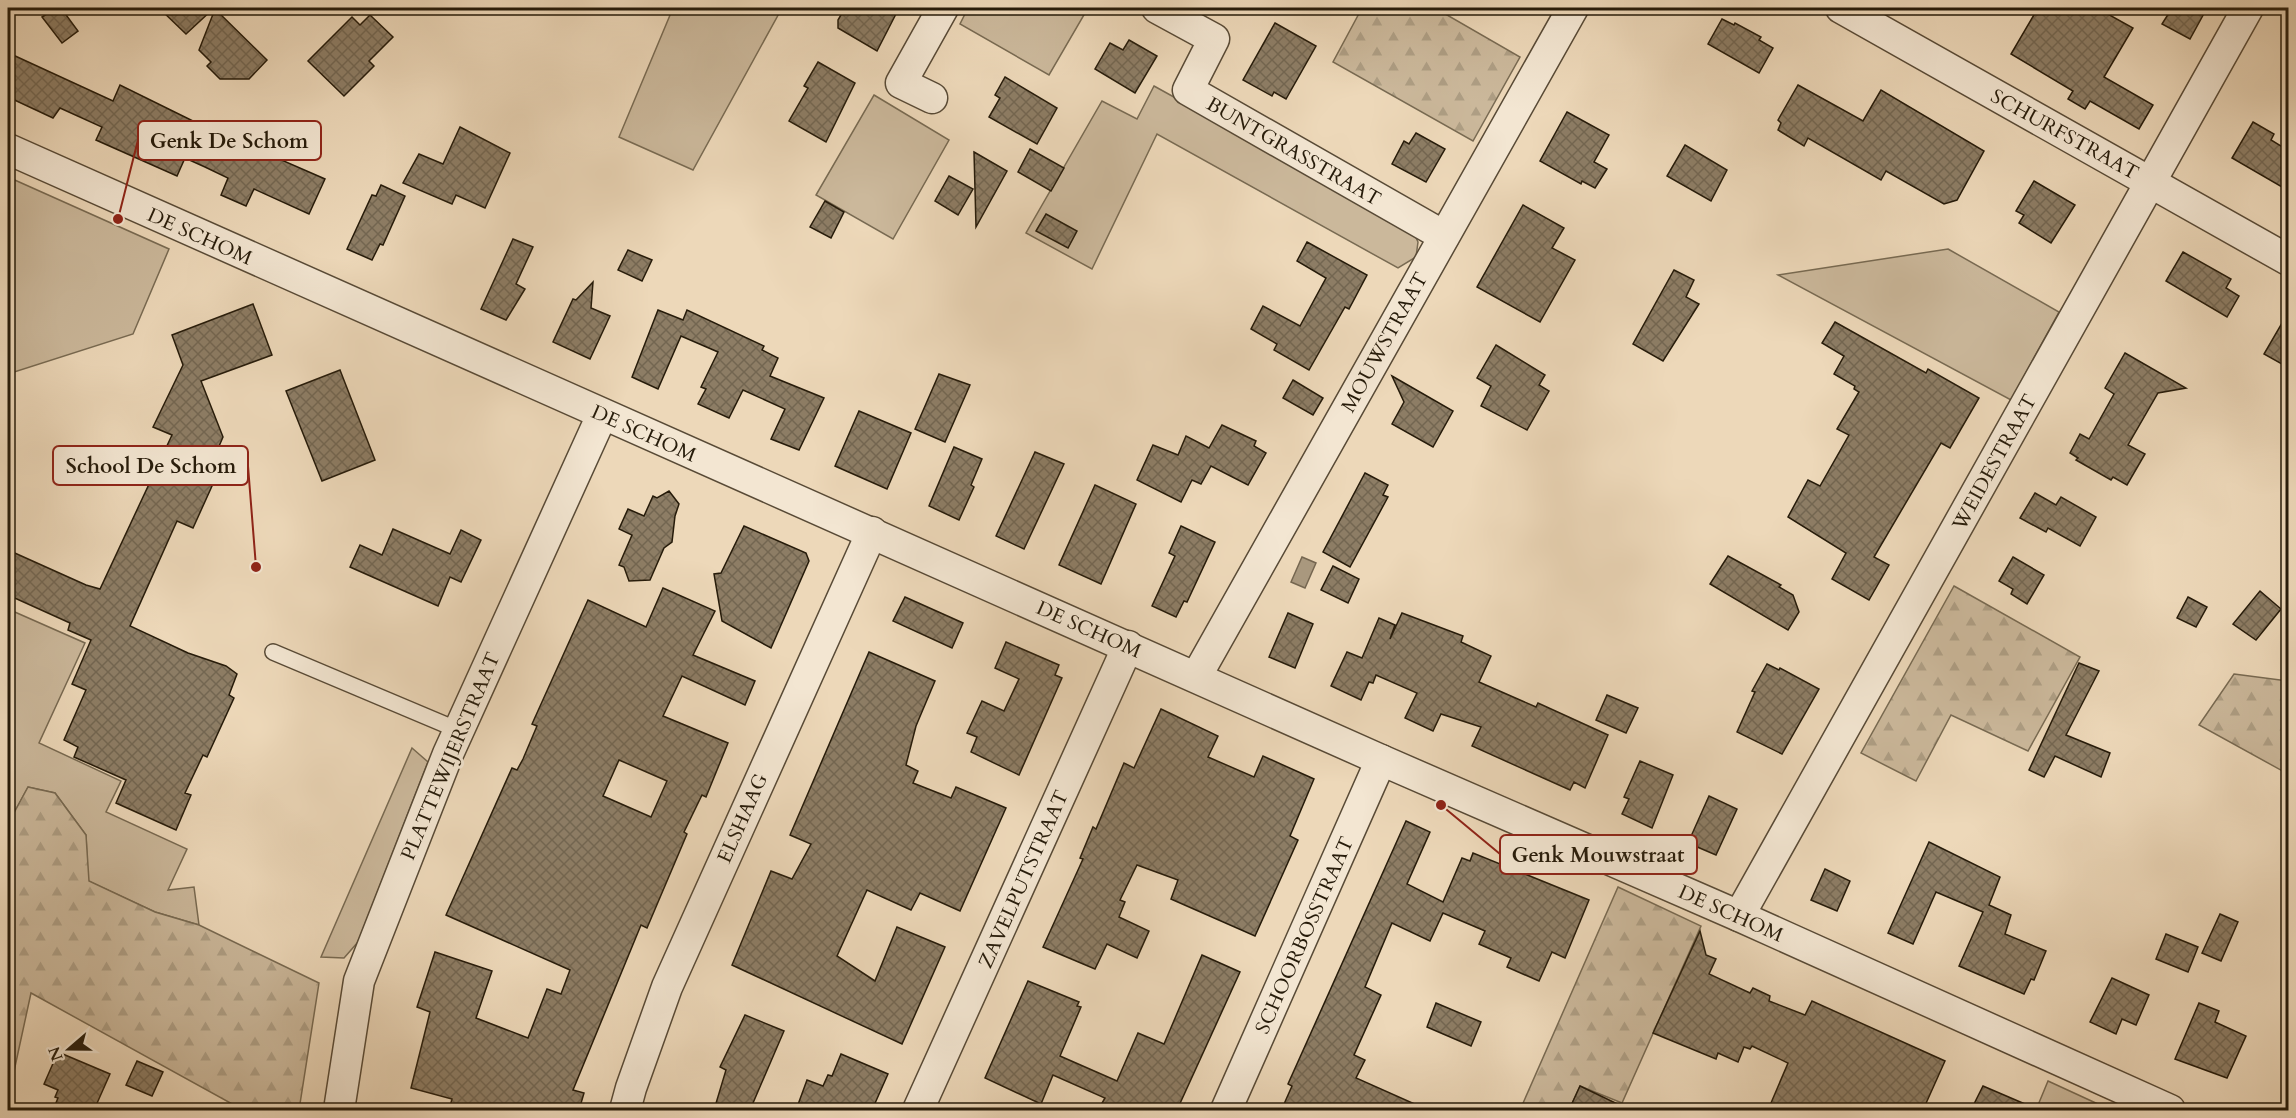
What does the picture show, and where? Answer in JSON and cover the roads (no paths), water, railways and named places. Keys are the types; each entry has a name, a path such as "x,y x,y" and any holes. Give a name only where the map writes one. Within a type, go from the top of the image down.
{"street":[{"path":"932,98 902,83 943,8"},
{"name":"BUNTGRASSTRAAT","path":"1157,8 1214,39 1188,90 1444,236"},
{"name":"MOUWSTRAAT","path":"1196,677 1572,8"},
{"name":"SCHURFSTRAAT","path":"1841,8 2289,260"},
{"name":"WEIDESTRAAT","path":"1739,916 2248,8"},
{"name":"DE SCHOM","path":"8,149 602,415 872,532 1381,760 1739,916 2170,1110"},
{"name":"PLATTEWIJERSTRAAT","path":"339,1110 359,981 458,730 602,415"},
{"name":"ELSHAAG","path":"625,1110 668,987 872,532"},
{"name":"ZAVELPUTSTRAAT","path":"918,1110 1128,646"},
{"name":"SCHOORBOSSTRAAT","path":"1226,1110 1381,760"}],"lane":[{"path":"273,651 458,730"}],"place":[{"name":"Genk De Schom","path":"118,219"},
{"name":"School De Schom","path":"256,567"},
{"name":"Genk Mouwstraat","path":"1441,805"}]}
